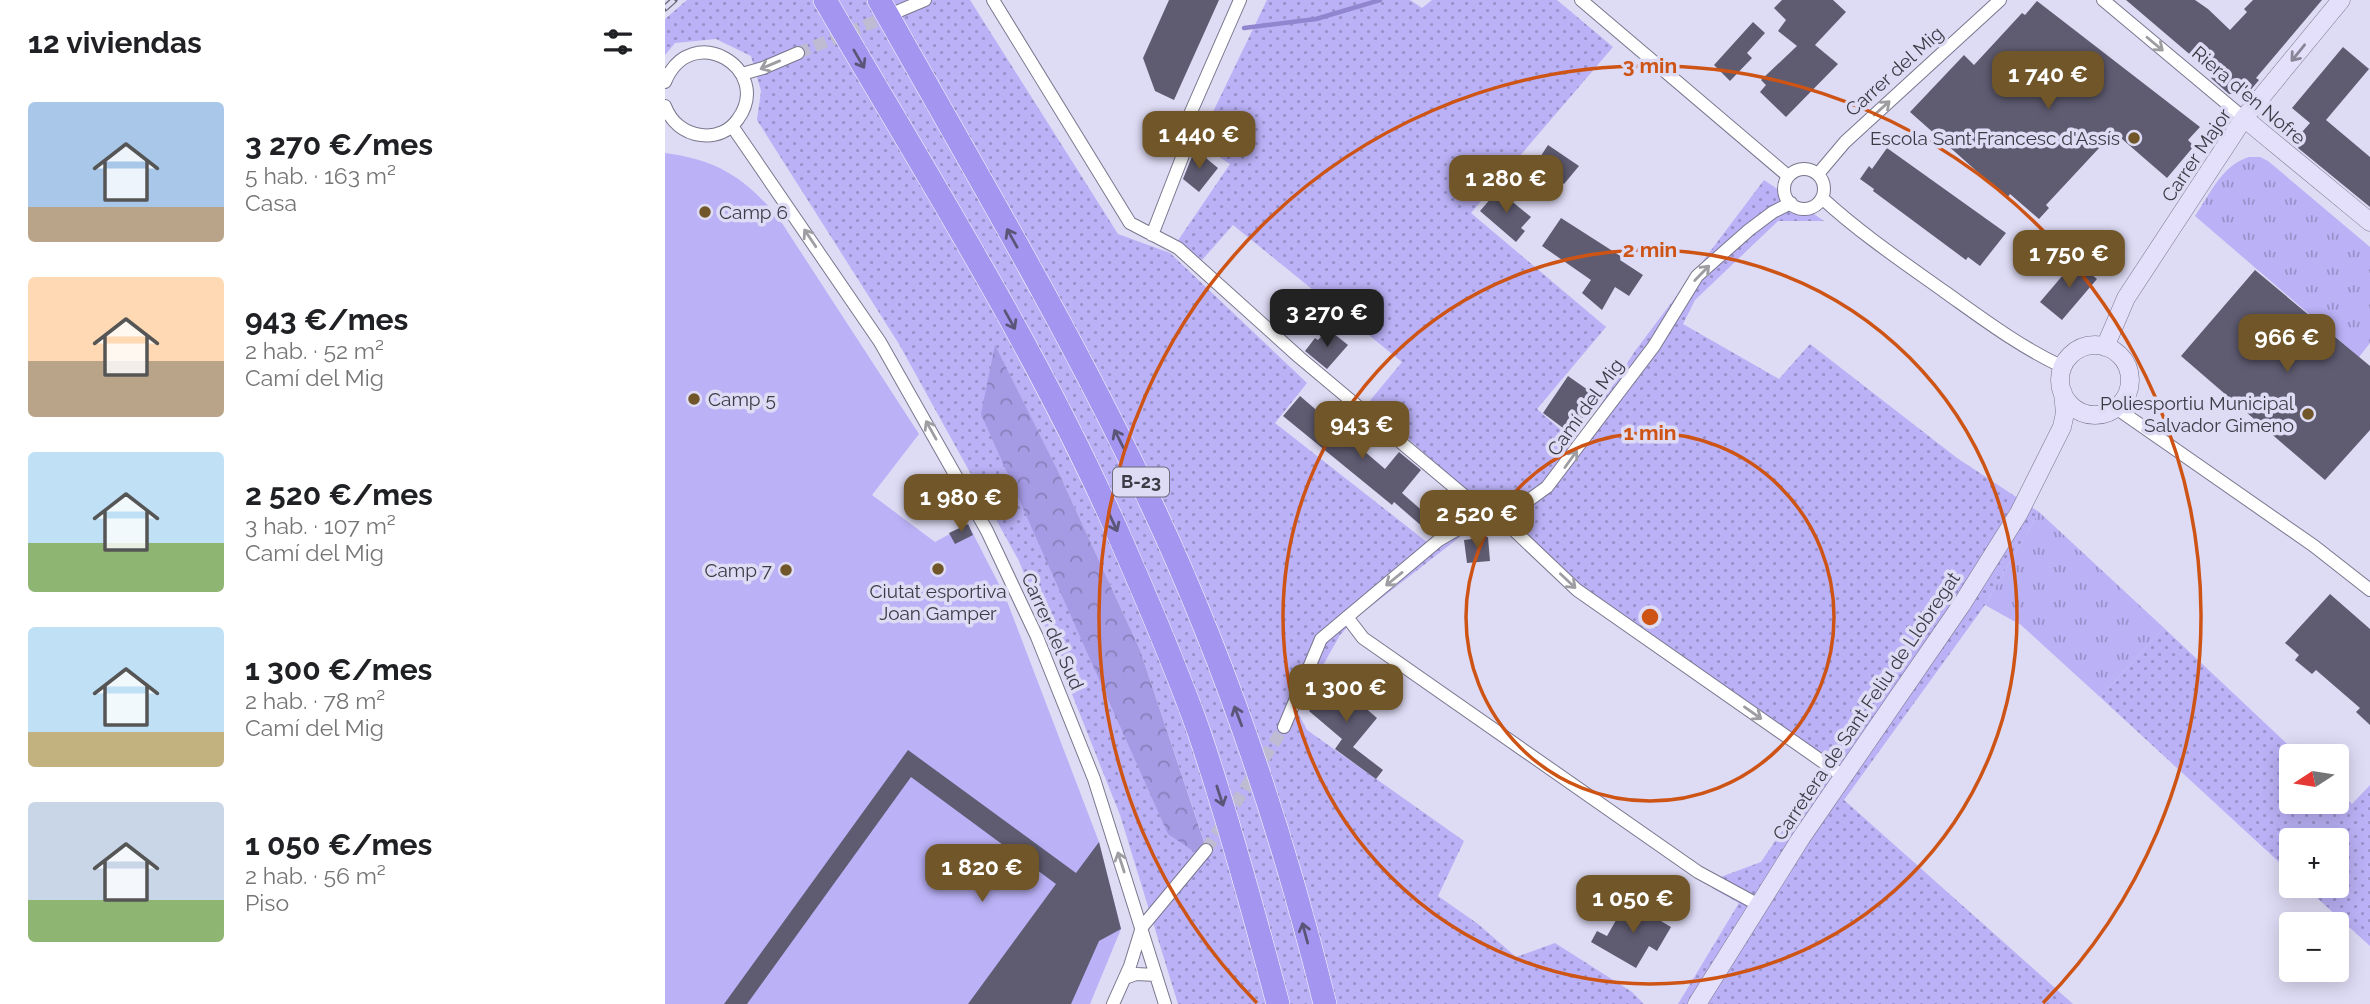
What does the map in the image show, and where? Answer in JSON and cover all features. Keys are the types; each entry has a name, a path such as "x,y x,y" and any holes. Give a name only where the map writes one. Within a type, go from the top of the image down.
{"highway":[{"name":"B-23","path":"825,0 1032,359 1116,529 1198,729 1230,827 1278,1004"},
{"name":"B-23","path":"887,7 1065,334 1142,483 1195,607 1245,736 1280,842 1325,1004"}],"street":[{"path":"887,7 925,0"},
{"path":"993,0 1130,223 1178,248 1299,357 1496,518 1577,590 1843,776"},
{"path":"1152,234 1183,155 1180,137 1240,0"},
{"path":"1581,0 1788,176"},
{"name":"Carrer del Mig","path":"1818,174 1845,142 2000,0"},
{"name":"Riera d'en Nofre","path":"2103,0 2370,222"},
{"name":"Carrer Major","path":"2105,347 2126,298 2245,118 2341,0"},
{"path":"665,82 678,61 703,52 720,55 733,63 742,74 747,93 742,113 732,126 716,134 695,135 684,130 672,120 665,107"},
{"path":"742,74 797,53"},
{"name":"Carrer del Sud","path":"732,126 880,342 982,523 1037,637 1094,779 1165,1004"},
{"path":"1801,169 1818,174 1823,181 1822,198 1807,208 1791,203 1784,187 1788,176 1801,169"},
{"path":"1822,198 1847,220 1997,328 2038,355 2063,367"},
{"name":"Camí del Mig","path":"1284,727 1321,639 1439,540 1470,522 1496,518 1514,511 1547,487 1654,346 1697,276 1749,230 1773,212 1791,203"},
{"path":"2062,427 2074,420 2103,414 2116,408 2127,395 2129,374 2119,356 2105,347 2094,345 2083,347 2071,355 2063,367 2060,380 2063,393 2072,407 2091,415"},
{"name":"Carretera de Sant Feliu de Llobregat","path":"1697,1004 1757,904 1962,604 2019,513 2062,427 2065,413 2063,393"},
{"path":"2116,408 2314,546 2370,590"},
{"path":"1347,617 1363,638 1527,754 1698,872 1757,904"},
{"path":"1114,1004 1142,927 1206,850"},
{"path":"1125,978 1136,974 1156,975"}],"green space":[{"path":"687,0 970,0 1118,234 1170,253 1307,383 1275,423 1428,543 1485,507 1368,403 1402,362 1233,225 1202,260 1177,242 1230,164 1198,143 1267,0 1410,0 1422,8 1432,0 1557,0 1613,47 1471,213 1606,327 1537,409 1576,443 1635,351 1764,180 1824,221 1778,221 1695,300 1683,324 1779,379 1810,344 1957,458 2039,512 1985,605 1844,800 2073,1004 1678,1004 1739,903 1712,888 1718,878 1761,862 1825,768 1571,589 1505,526 1474,526 1357,617 1340,635 1297,711 1307,730 1464,841 1438,896 1478,924 1516,957 1555,943 1632,992 1644,1004 1178,1004 1120,815 1019,561 899,344 757,120 761,91 751,56 716,39 675,43 665,55 665,19","holes":["995,346 1057,469 1140,650 1211,862"]},
{"name":"Ciutat esportiva Joan Gamper","path":"665,153 700,160 728,173 753,191 778,217 919,434 872,495 935,542 968,524 1005,596 1099,842 1121,929 1090,1004 665,1004"},
{"path":"2249,157 2260,157 2268,161 2370,247 2370,343 2359,357 2195,216 2224,173 2231,166"},
{"path":"995,345 1057,469 1140,650 1211,863 1168,834 981,414"},
{"path":"2039,512 2164,628 2100,697 2021,625 1985,605"},
{"path":"2164,628 2287,744 2279,744 2279,814 2349,814 2349,801 2352,804 2370,785 2370,946 2349,927 2349,912 2333,912 2317,898 2349,898 2349,828 2279,828 2279,862 2100,697"}],"building":[{"path":"1169,0 1219,0 1174,100 1155,91 1143,58"},
{"path":"1782,0 1833,0 1846,12 1815,45 1838,64 1786,117 1760,92 1766,85 1761,80 1797,46 1778,31 1786,20 1774,8"},
{"path":"2126,0 2195,0 2230,30 2247,12 2244,9 2253,0 2322,0 2256,78 2259,80 2248,93 2229,94 2211,78 2214,75"},
{"name":"Escola Sant Francesc d'Assís","path":"2037,1 2200,127 2188,140 2194,146 2167,178 2114,132 2046,205 2049,208 2039,219 2010,194 2007,198 1910,112 1964,55 1974,65 2022,13 2025,15"},
{"path":"1753,22 1765,33 1747,53 1752,58 1730,81 1714,65"},
{"path":"2343,47 2369,69 2326,120 2370,157 2370,207 2298,148 2300,145 2295,140 2310,123 2292,108"},
{"path":"1548,145 1579,166 1564,184 1535,165"},
{"path":"1887,148 2006,233 1980,266 1968,257 1966,260 1860,179 1869,166 1872,169"},
{"path":"1195,149 1218,168 1199,192 1183,179"},
{"path":"1498,190 1531,217 1521,228 1525,231 1516,242 1480,211"},
{"path":"1561,218 1622,257 1620,260 1643,275 1629,296 1615,287 1602,310 1582,293 1591,280 1542,246"},
{"path":"2075,261 2097,279 2062,320 2040,302"},
{"name":"Poliesportiu Municipal Salvador Gimeno","path":"2255,270 2370,366 2370,430 2325,480 2181,356"},
{"path":"1328,329 1348,345 1327,369 1305,351 1315,338 1318,340"},
{"path":"1568,376 1598,397 1571,434 1543,413"},
{"path":"1300,396 1385,469 1399,452 1421,470 1402,493 1442,528 1432,535 1283,416"},
{"path":"968,524 973,535 955,544 949,533"},
{"path":"1488,537 1490,561 1467,563 1464,540"},
{"path":"2330,594 2370,629 2370,725 2356,712 2360,708 2316,670 2312,674 2295,660 2299,655 2285,643"},
{"path":"1333,680 1377,718 1353,747 1383,770 1376,779 1335,749 1342,739 1309,711"},
{"path":"908,750 1076,873 1099,842 1121,929 1099,941 1071,1004 968,1004 1056,884 911,777 747,1004 724,1004"},
{"path":"1627,901 1671,927 1657,951 1649,946 1636,968 1591,942 1597,931 1607,936"}],"waterway":[{"path":"1244,28 1316,19 1380,0"}],"tunnel":[{"path":"798,53 891,15"},
{"path":"1206,850 1284,727"}],"railway":[{"path":"665,8 674,0"}],"place":[{"name":"Escola Sant Francesc d'Assís","path":"2134,138"},
{"name":"Camp 6","path":"705,212"},
{"name":"Camp 5","path":"694,399"},
{"name":"Poliesportiu Municipal Salvador Gimeno","path":"2308,414"},
{"name":"Ciutat esportiva Joan Gamper","path":"938,569"},
{"name":"Camp 7","path":"786,570"}]}
